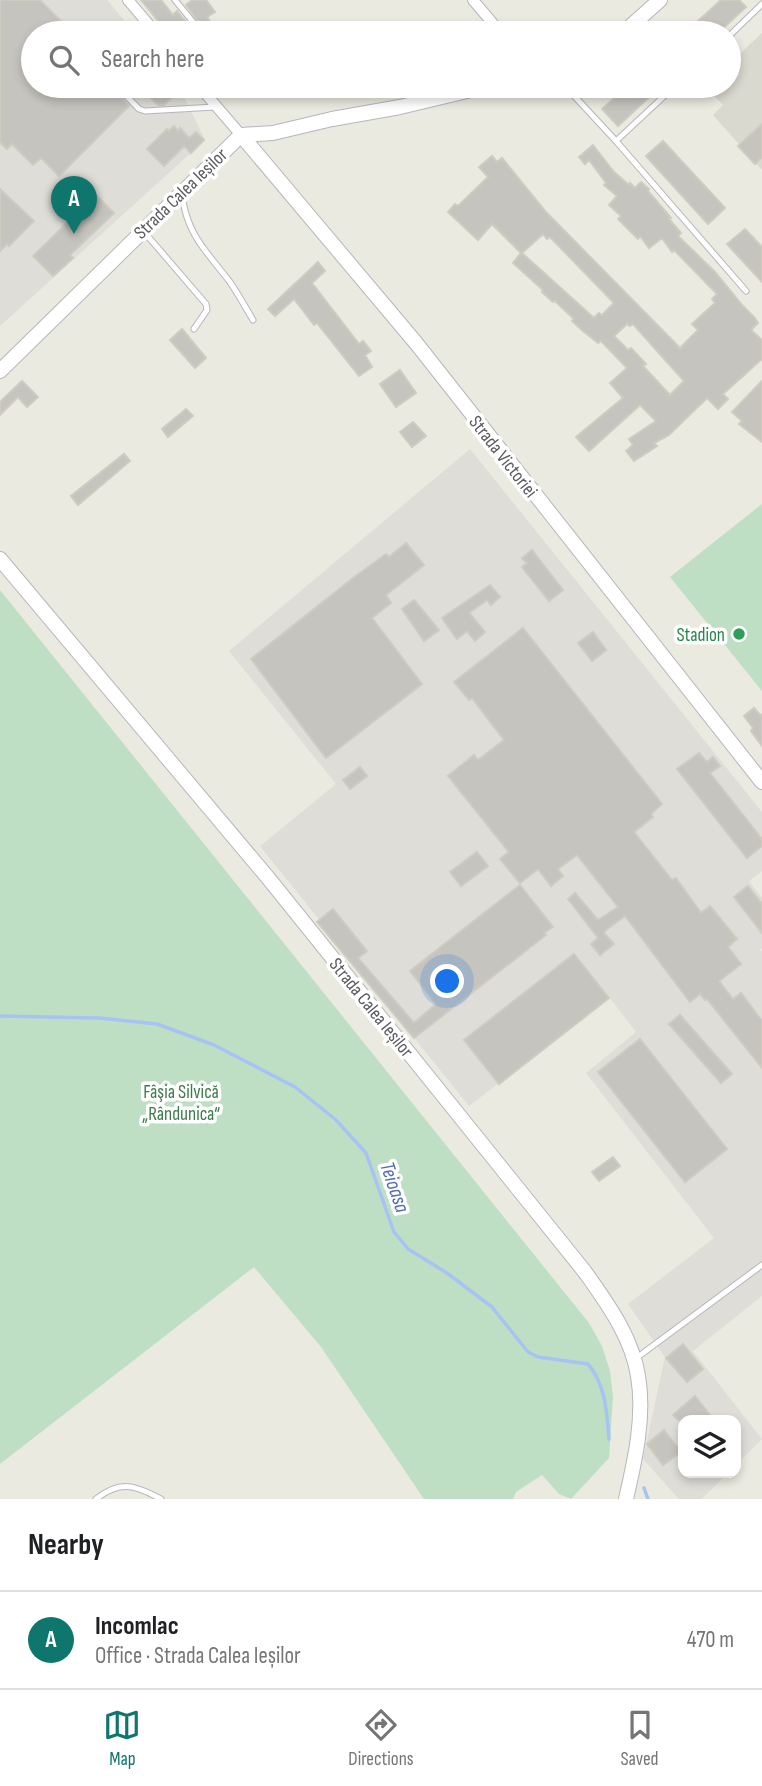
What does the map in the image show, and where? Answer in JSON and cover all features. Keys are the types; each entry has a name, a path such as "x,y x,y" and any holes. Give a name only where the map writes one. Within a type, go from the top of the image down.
{"street":[{"path":"128,0 146,21"},
{"path":"473,0 491,21"},
{"path":"636,21 660,0"},
{"path":"210,98 241,135"},
{"name":"Strada Calea Ieșilor","path":"0,371 241,135 273,134 332,118 438,98"},
{"name":"Strada Victoriei","path":"241,135 416,343 762,782"},
{"name":"Strada Calea Ieșilor","path":"0,559 269,879 585,1272 617,1321 634,1359 638,1376 640,1414 626,1499"}],"lane":[{"path":"175,0 192,21"},
{"path":"741,24 762,4"},
{"path":"129,98 145,111 217,107"},
{"path":"576,98 746,290"},
{"path":"616,141 662,98"},
{"path":"181,192 188,224 199,244 230,283 253,320"},
{"path":"142,230 206,304 207,310 194,329"},
{"path":"634,1359 762,1265"},
{"path":"96,1499 115,1486 124,1485 161,1499"}],"shaded area":[{"path":"0,0 107,0 125,21 21,21 21,98 185,98 205,140 0,326"},
{"path":"762,33 762,170 713,115 723,105 716,98 741,98 741,53"},
{"path":"470,449 762,812 762,871 749,881 762,898 762,1296 693,1351 762,1439 741,1460 741,1415 678,1415 678,1478 723,1478 702,1499 679,1499 643,1459 665,1357 628,1304 714,1238 586,1073 636,1032 610,998 469,1106 260,846 336,784 229,651"}],"green space":[{"name":"Stadion","path":"762,504 762,691 670,577"},
{"name":"Fâşia Silvică „Rândunica“","path":"0,590 589,1323 602,1346 610,1371 613,1397 609,1458 571,1499 559,1494 542,1475 516,1492 513,1499 424,1499 321,1347 254,1267 0,1464"}],"building":[{"path":"0,0 40,0 61,21 21,21 21,98 121,98 129,106 59,176 41,158 33,165 12,144 7,149 0,142"},
{"path":"141,0 161,0 173,15 177,11 185,21 158,21"},
{"path":"192,0 206,0 215,12 207,17 210,21 198,21 186,5"},
{"path":"721,0 739,0 746,7 731,21 698,21"},
{"path":"151,98 171,98 164,105 158,105"},
{"path":"614,98 648,98 618,126 602,109"},
{"path":"762,124 762,157 755,164 738,146"},
{"path":"174,126 178,131 180,128 189,138 196,132 204,140 191,153 184,146 164,166 147,149 167,129 169,131"},
{"path":"663,141 725,208 708,224 646,156"},
{"path":"593,145 614,172 629,185 630,183 635,188 641,182 649,189 681,233 678,236 715,272 755,318 758,323 751,330 762,340 762,359 723,394 728,399 718,409 707,398 669,435 654,443 657,446 634,461 626,451 633,445 629,439 656,421 640,405 589,451 576,437 623,398 610,383 627,368 601,341 598,343 572,321 574,319 513,263 521,253 492,224 478,240 448,212 488,177 479,167 492,156 497,162 502,158 545,211 680,348 698,330 692,324 715,303 712,299 717,294 674,250 672,252 662,238 649,248 640,236 638,239 618,219 621,216 609,205 617,196 604,185 606,183 589,160 585,164 579,157","holes":["543,234 547,239 550,237 614,303 602,315 599,313 594,318 522,253","627,324 633,324 684,381 670,395 643,366 646,364 631,348 628,350 614,336"]},
{"path":"0,189 34,221 9,246 7,244 0,251"},
{"path":"96,195 114,213 70,255 73,258 53,276 33,256"},
{"path":"745,229 762,247 762,282 727,244"},
{"path":"318,262 325,271 312,283 359,344 363,341 371,351 365,355 372,367 359,376 294,299 275,316 268,309"},
{"path":"182,329 206,358 195,368 170,340"},
{"path":"400,370 416,393 396,407 380,384"},
{"path":"22,381 38,397 27,407 18,397 0,415 0,402"},
{"path":"762,381 762,442 739,424 742,421 732,412"},
{"path":"186,409 193,416 168,437 162,429"},
{"path":"413,422 426,436 412,447 400,432"},
{"path":"124,454 130,461 78,505 71,496"},
{"path":"406,543 424,565 386,595 391,603 372,618 422,684 326,758 251,659 353,578 386,554 389,557"},
{"path":"532,550 563,590 549,601 522,567 527,563 522,558"},
{"path":"490,585 500,597 491,605 487,600 469,613 485,632 475,641 467,631 457,639 442,618"},
{"path":"414,600 439,630 424,641 402,609"},
{"path":"523,628 662,804 651,814 653,817 634,832 672,880 676,878 701,913 710,906 737,939 728,947 741,964 719,981 733,999 741,993 762,1021 762,1068 707,999 700,994 690,1002 625,916 604,933 614,944 600,955 591,944 598,938 568,899 575,893 598,920 618,907 577,855 558,869 563,876 551,886 538,869 520,883 500,859 509,852 448,776 474,755 478,760 504,740 472,698 469,700 454,682"},
{"path":"593,632 606,650 592,661 578,643"},
{"path":"754,708 761,716 762,714 762,746 744,716"},
{"path":"699,753 707,762 713,757 720,766 710,773 762,839 762,846 747,858 677,769"},
{"path":"360,767 367,776 350,789 343,780"},
{"path":"477,852 488,866 461,886 450,872"},
{"path":"520,885 553,927 414,1038 317,922 333,909 367,951 358,958 414,1023 436,1004 410,971"},
{"path":"748,886 762,904 762,933 734,897"},
{"path":"574,954 609,998 499,1084 464,1040"},
{"path":"680,1015 732,1074 721,1083 669,1024"},
{"path":"640,1039 727,1149 685,1182 598,1072"},
{"path":"613,1157 620,1166 599,1181 592,1172"},
{"path":"683,1344 703,1369 687,1382 666,1358"},
{"path":"695,1396 710,1415 678,1415 678,1420 673,1415"},
{"path":"664,1430 678,1448 678,1454 663,1465 647,1444"}],"waterway":[{"name":"Teioasa","path":"0,1016 99,1018 157,1024 214,1045 295,1087 335,1119 366,1153 394,1232 408,1249 447,1273 492,1307 528,1352 538,1357 588,1364 602,1390 609,1439"},
{"path":"644,1488 648,1499"}],"place":[{"name":"Incomlac","path":"74,234"},
{"name":"Stadion","path":"739,634"}]}
